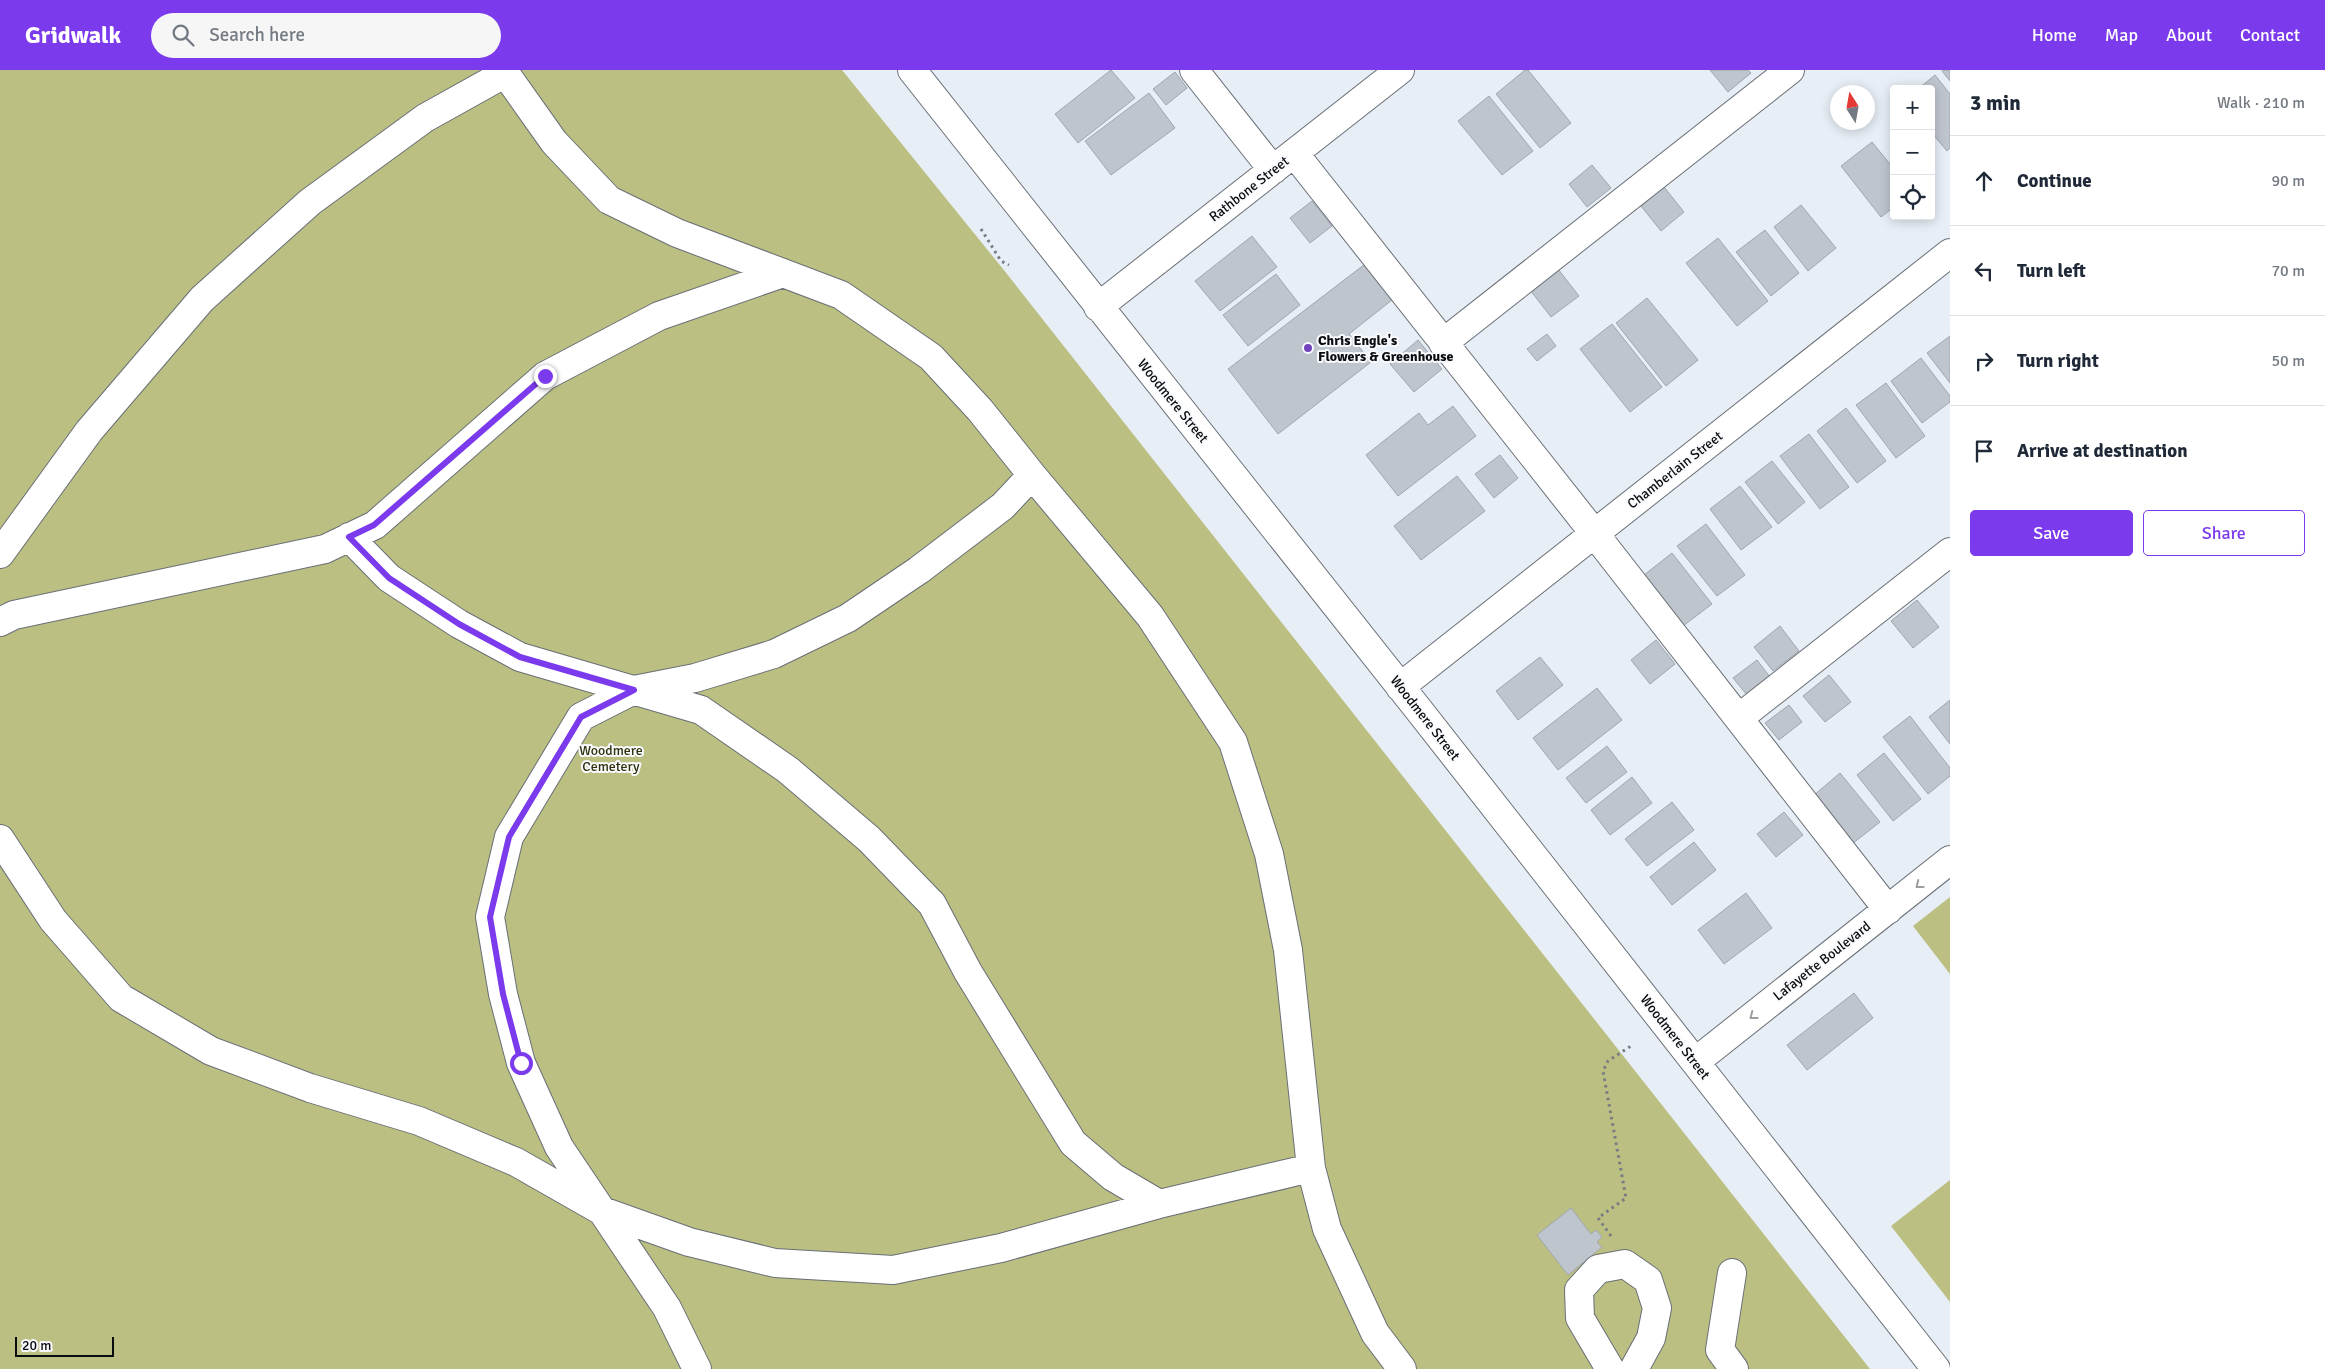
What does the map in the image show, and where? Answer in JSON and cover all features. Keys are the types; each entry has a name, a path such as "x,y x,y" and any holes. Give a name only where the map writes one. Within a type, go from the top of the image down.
{"street":[{"name":"Woodmere Street","path":"912,70 1936,1369"},
{"path":"1194,70 1284,162 1443,343 1888,910"},
{"name":"Rathbone Street","path":"1098,308 1400,70"},
{"path":"1443,343 1790,70"},
{"path":"0,554 89,431 202,299 310,202 425,118 504,72 554,142 609,200 677,233 841,295 931,357 980,410 1150,616 1232,742 1269,854 1288,950 1311,1168 1327,1229 1375,1334 1402,1369"},
{"name":"Chamberlain Street","path":"1400,687 1950,253"},
{"path":"0,622 14,615 326,549 374,525 545,376 659,316 784,273"},
{"path":"697,1369 667,1308 559,1147 521,1063 503,994 490,917 509,837 581,717 634,690 695,678 774,654 848,618 919,570 1003,506 1032,475"},
{"path":"349,537 389,578 459,624 520,657 701,710 788,770 868,839 932,904 968,972 1073,1143 1113,1177 1159,1204"},
{"path":"1739,718 1950,552"},
{"path":"0,839 53,920 122,998 211,1051 310,1088 419,1121 516,1162 602,1211 689,1242 775,1263 893,1270 1001,1248 1159,1204 1311,1168"},
{"name":"Lafayette Boulevard","path":"1695,1062 1950,860"},
{"path":"1610,1369 1580,1318 1579,1290 1598,1269 1625,1264 1648,1280 1658,1308 1651,1338 1634,1369"},
{"path":"1732,1272 1720,1350 1734,1369"}],"path":[{"path":"981,229 1001,261 1009,265"},
{"path":"1625,1264 1617,1244 1598,1218 1626,1198 1603,1071 1608,1061 1631,1046"}],"green space":[{"name":"Woodmere Cemetery","path":"0,70 842,70 1003,269 1870,1369 0,1369"},
{"path":"1950,897 1950,974 1913,926"},
{"path":"1950,1180 1950,1302 1891,1226"}],"building":[{"path":"1111,70 1135,98 1078,143 1055,114"},
{"path":"1525,70 1528,70 1571,123 1540,148 1496,94"},
{"path":"1710,70 1748,70 1751,73 1728,92"},
{"path":"1950,70 1950,81 1942,71"},
{"path":"1175,72 1187,88 1166,105 1153,89"},
{"path":"1935,75 1950,94 1950,148 1947,151 1935,137 1935,85 1923,85"},
{"path":"1149,93 1175,128 1111,175 1085,141"},
{"path":"1489,96 1533,151 1502,175 1458,121"},
{"path":"1872,142 1890,164 1890,210 1881,217 1841,166"},
{"path":"1592,165 1611,188 1587,207 1569,184"},
{"path":"1664,187 1684,212 1661,231 1641,206"},
{"path":"1312,201 1332,226 1310,243 1290,218"},
{"path":"1801,205 1836,248 1808,271 1774,227"},
{"path":"1765,230 1799,273 1771,296 1736,252"},
{"path":"1252,236 1277,267 1220,311 1195,281"},
{"path":"1718,238 1768,301 1737,326 1686,263"},
{"name":"Chris Engle's Flowers & Greenhouse","path":"1365,264 1392,300 1349,334 1371,362 1278,434 1228,369"},
{"path":"1558,269 1579,296 1551,317 1530,290"},
{"path":"1276,274 1300,305 1248,346 1223,315"},
{"path":"1647,298 1698,360 1666,386 1616,323"},
{"path":"1612,324 1662,387 1630,412 1580,349"},
{"path":"1547,334 1556,346 1537,361 1527,349"},
{"path":"1950,336 1950,383 1927,353"},
{"path":"1418,340 1442,369 1414,392 1390,364"},
{"path":"1921,358 1950,396 1950,402 1922,423 1891,381"},
{"path":"1886,383 1925,436 1896,458 1856,405"},
{"path":"1453,406 1476,436 1398,496 1366,455 1419,413 1428,425"},
{"path":"1846,408 1886,461 1857,483 1817,431"},
{"path":"1809,434 1849,487 1820,509 1780,456"},
{"path":"1500,455 1518,478 1494,498 1475,474"},
{"path":"1772,461 1805,502 1778,524 1745,482"},
{"path":"1457,476 1485,511 1421,560 1394,526"},
{"path":"1740,486 1772,527 1741,550 1710,509"},
{"path":"1706,524 1745,575 1717,596 1677,546"},
{"path":"1672,553 1712,604 1683,626 1644,575"},
{"path":"1917,600 1939,627 1913,648 1891,621"},
{"path":"1780,626 1799,651 1773,671 1754,647"},
{"path":"1656,640 1675,664 1650,684 1631,660"},
{"path":"1540,657 1563,685 1518,720 1496,691"},
{"path":"1757,660 1770,677 1747,695 1733,678"},
{"path":"1829,675 1851,702 1825,722 1803,696"},
{"path":"1597,688 1622,720 1558,770 1533,738"},
{"path":"1950,700 1950,744 1929,717"},
{"path":"1789,705 1802,722 1779,740 1765,723"},
{"path":"1910,716 1950,768 1950,776 1928,794 1883,737"},
{"path":"1607,746 1627,772 1586,803 1566,778"},
{"path":"1884,753 1921,799 1893,821 1857,775"},
{"path":"1840,773 1880,822 1852,844 1813,796"},
{"path":"1632,777 1652,803 1610,835 1591,810"},
{"path":"1672,802 1694,830 1647,866 1625,839"},
{"path":"1784,812 1803,835 1776,857 1757,834"},
{"path":"1694,842 1716,870 1672,905 1650,877"},
{"path":"1746,893 1772,928 1724,964 1698,930"},
{"path":"1854,993 1873,1018 1807,1070 1787,1045"},
{"path":"1571,1208 1591,1234 1596,1230 1602,1237 1597,1242 1602,1247 1568,1275 1537,1235"}],"place":[{"name":"Chris Engle's Flowers & Greenhouse","path":"1308,348"}],"route":[{"path":"521,1063 503,994 490,917 509,837 545,774 581,717 634,690 520,657 459,624 389,578 349,537 374,525 545,376"}]}
